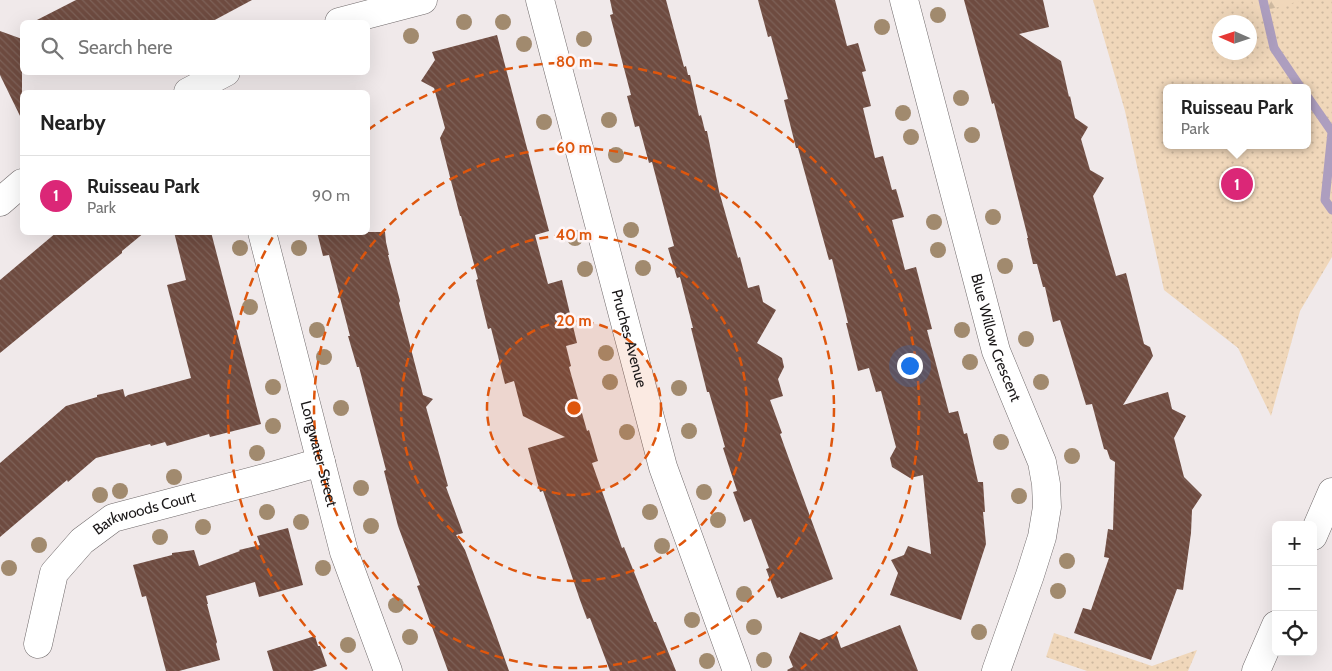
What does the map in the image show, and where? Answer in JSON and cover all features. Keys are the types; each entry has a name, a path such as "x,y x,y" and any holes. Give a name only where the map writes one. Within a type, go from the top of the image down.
{"street":[{"path":"347,20 423,0"},
{"name":"Pruches Avenue","path":"540,0 663,466 737,671"},
{"name":"Blue Willow Crescent","path":"904,0 996,351 1042,462 1046,484 1047,507 1042,537 996,671"},
{"path":"194,90 224,80"},
{"name":"Longwater Street","path":"263,235 344,552 388,671"},
{"name":"Barkwoods Court","path":"38,644 54,573 82,541 113,518 321,462"},
{"path":"1317,527 1332,492"},
{"path":"1256,671 1272,634"}],"green space":[{"path":"1093,0 1332,0 1332,257 1300,311 1271,416 1238,348 1164,290 1125,111"},
{"path":"1252,0 1303,0 1256,13"},
{"path":"1054,633 1152,666 1197,650 1188,671 1087,671 1046,657"}],"building":[{"path":"76,0 252,0 215,20 37,20"},
{"path":"610,0 666,0 684,67 686,66 688,75 690,75 699,116 701,115 705,131 707,131 719,191 748,288 759,285 763,302 776,310 757,343 782,358 784,367 778,379 783,396 770,400 782,433 780,434 833,579 781,599 780,597 777,598 766,569 769,568 751,519 744,522 733,492 737,491 723,448 725,447 709,392 707,392 680,277 677,278 668,248 674,246 652,162 649,163 639,126 635,127 627,96 631,95 610,15 613,14"},
{"path":"758,0 835,0 847,46 858,43 866,71 862,72 871,106 863,108 875,158 883,156 892,190 896,189 904,217 892,220 905,270 916,267 932,329 927,330 949,413 958,411 964,434 967,433 978,482 983,482 986,544 961,620 890,595 898,573 891,560 904,555 908,546 931,554 923,475 910,478 892,467 890,458 896,447 881,391 876,392 869,368 858,371 832,259 829,260 798,148 796,148 784,100 788,99 771,36 768,37"},
{"path":"964,0 1043,0 1049,27 1019,34 1061,61 1075,118 1088,127 1081,139 1090,170 1104,178 1093,196 1116,276 1126,273 1144,344 1150,347 1153,356 1123,405 1168,392 1172,409 1186,416 1174,438 1184,477 1202,495 1192,510 1191,533 1183,590 1177,589 1151,660 1074,633 1083,608 1091,610 1109,558 1104,557 1108,529 1113,530 1115,462 1110,459 1107,450 1104,449 1092,404 1086,405 1060,320 1053,322 1045,287 1043,287 1037,264 1033,264 994,103 992,104"},
{"path":"0,31 20,38 22,90 20,90 20,116 0,75"},
{"path":"497,35 549,231 535,235 548,284 562,280 577,343 566,346 571,366 569,367 587,431 589,430 598,461 592,463 622,548 624,547 676,671 610,671 590,618 587,619 543,491 540,492 528,448 565,437 523,416 514,381 505,384 491,328 488,329 476,280 478,279 440,138 445,128 434,88 421,81 435,60 432,52"},
{"path":"370,232 385,232 388,255 399,303 423,395 433,399 426,407 448,486 446,487 463,533 456,535 465,550 509,671 448,671 417,586 420,585 398,526 384,471 386,470 359,367 357,367 348,336 350,336 329,255 323,256 318,235 370,235"},
{"path":"53,235 141,235 0,353 0,280"},
{"path":"175,235 212,235 261,424 210,437 209,434 167,446 165,442 151,446 150,444 96,458 0,537 0,463 66,406 97,397 97,395 123,389 125,397 191,378 167,285 186,280"},
{"path":"288,528 303,585 259,597 255,582 206,596 220,660 179,671 166,671 146,596 142,597 133,565 172,555 172,553 194,550 199,566 239,550 260,545 257,536"},
{"path":"900,625 918,671 787,670 793,667 789,657 800,632 819,640 836,633 841,648"},
{"path":"315,636 327,666 312,671 273,671 267,651"}],"waterway":[{"path":"1263,0 1274,48 1298,84"},
{"path":"1311,102 1332,132 1325,200 1332,210"}],"place":[{"name":"Ruisseau Park","path":"1237,184"}]}
